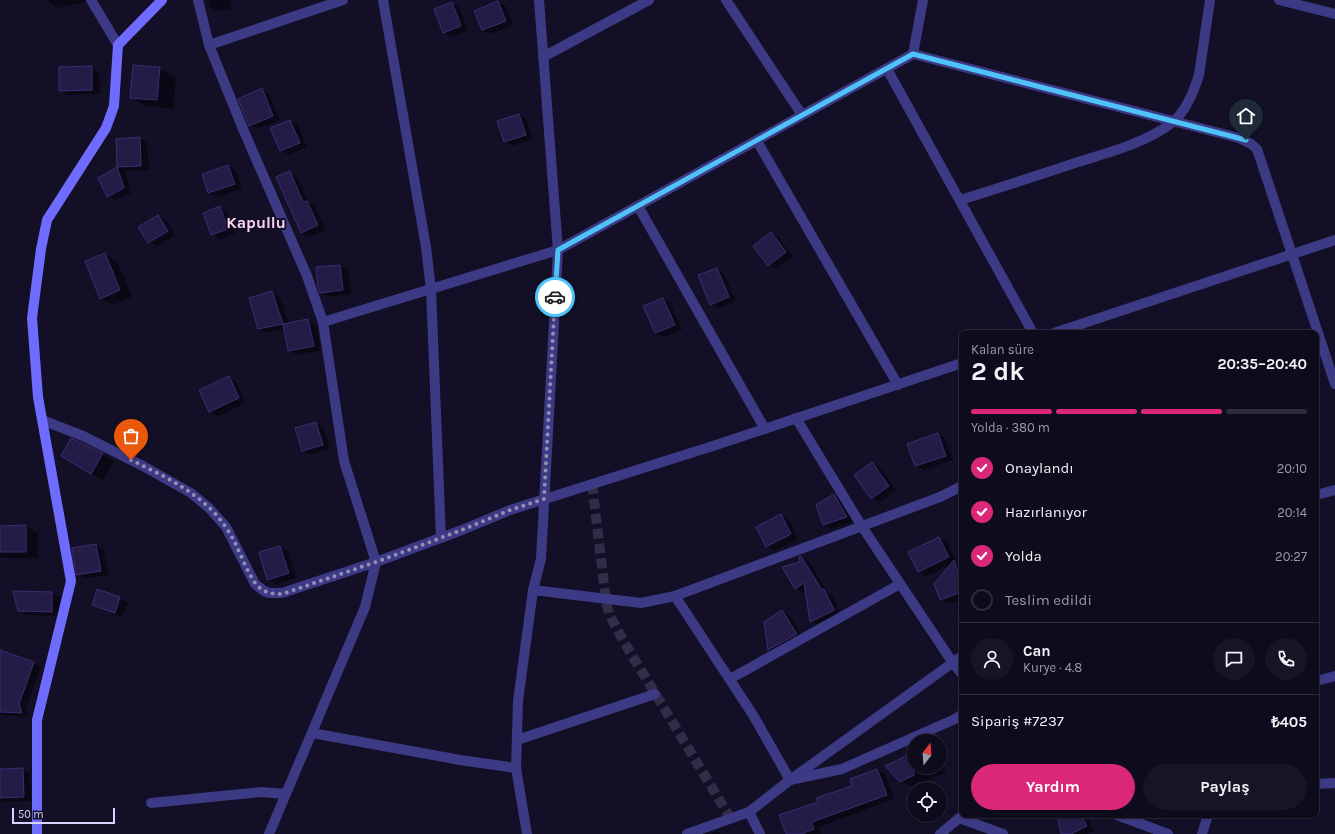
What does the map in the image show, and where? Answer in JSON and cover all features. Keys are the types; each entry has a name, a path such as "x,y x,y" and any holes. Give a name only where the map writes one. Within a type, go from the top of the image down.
{"street":[{"path":"37,834 37,720 71,581 38,397 32,318 41,249 47,220 106,128 114,106 118,45 92,0"},
{"path":"118,45 162,0"},
{"path":"198,0 209,45 243,129 307,276 323,322 344,461 376,562 365,607 269,834"},
{"path":"209,45 343,0"},
{"path":"384,0 426,247 431,289 441,538"},
{"path":"527,834 516,768 518,701 533,590 541,559 558,250 539,0"},
{"path":"543,57 649,0"},
{"path":"726,0 802,115"},
{"path":"913,54 923,0"},
{"path":"960,200 1119,149 1150,137 1174,122 1187,103 1199,75 1210,0"},
{"path":"1279,0 1335,14"},
{"path":"323,322 558,250 913,54 1246,140 1257,149 1315,330"},
{"path":"887,69 1031,330"},
{"path":"757,140 898,385"},
{"path":"638,206 765,429"},
{"path":"1063,330 1335,240"},
{"path":"1319,342 1335,384"},
{"path":"42,420 83,436 143,466 201,500 226,527 252,579 259,588 264,591 282,594 376,562 497,517 510,510 765,429 959,364"},
{"path":"796,418 861,526 959,670"},
{"path":"533,590 641,603 675,596 940,497 959,488"},
{"path":"1319,495 1335,490"},
{"path":"730,680 900,584"},
{"path":"675,596 753,716 790,780"},
{"path":"687,834 749,812 790,780 959,658"},
{"path":"1319,680 1335,676"},
{"path":"517,740 655,694"},
{"path":"790,780 842,769 959,716"},
{"path":"312,733 460,760 516,768"},
{"path":"1319,784 1335,783"},
{"path":"151,803 261,792 286,794"},
{"path":"749,812 760,834"},
{"path":"940,834 959,818"},
{"path":"966,818 1003,834"},
{"path":"1124,818 1168,834"},
{"path":"1202,834 1207,818"}],"building":[{"path":"498,1 506,21 482,30 474,11"},
{"path":"452,2 461,26 443,33 434,9"},
{"path":"133,65 160,67 157,100 130,98"},
{"path":"92,66 92,90 59,91 59,67"},
{"path":"262,88 273,116 249,126 238,99"},
{"path":"519,114 526,135 504,142 497,121"},
{"path":"290,120 300,143 280,151 270,128"},
{"path":"140,137 141,166 117,167 116,139"},
{"path":"228,165 235,184 208,193 202,174"},
{"path":"117,167 124,188 107,197 98,178"},
{"path":"290,171 303,202 307,201 318,225 301,233 276,177"},
{"path":"220,206 228,229 211,235 203,213"},
{"path":"158,215 168,231 148,243 138,227"},
{"path":"771,232 786,252 768,266 753,246"},
{"path":"105,253 120,290 100,299 85,261"},
{"path":"340,265 343,290 320,293 316,267"},
{"path":"717,268 729,297 710,305 698,275"},
{"path":"272,291 283,324 258,329 249,298"},
{"path":"663,298 675,325 655,333 643,306"},
{"path":"308,319 314,346 288,351 283,324"},
{"path":"229,376 239,398 209,412 199,390"},
{"path":"316,422 323,445 302,451 295,428"},
{"path":"938,433 946,456 915,466 907,444"},
{"path":"71,438 103,453 91,474 61,456"},
{"path":"872,462 889,486 871,499 854,475"},
{"path":"834,494 847,517 823,525 816,505"},
{"path":"781,514 791,534 766,547 756,527"},
{"path":"26,525 26,552 0,552 0,526"},
{"path":"939,537 949,557 918,572 908,552"},
{"path":"96,544 101,571 76,575 72,548"},
{"path":"280,546 289,573 267,580 259,552"},
{"path":"801,556 822,590 824,589 834,610 810,622 804,583 795,589 782,567 800,562 799,557"},
{"path":"954,560 959,574 959,593 940,600 934,584"},
{"path":"97,589 120,597 115,613 92,605"},
{"path":"13,591 52,592 52,612 18,611"},
{"path":"782,610 797,634 768,650 764,622"},
{"path":"0,650 34,662 19,704 22,713 0,712"},
{"path":"907,755 907,774 914,775 900,782 885,766"},
{"path":"23,768 24,797 0,798 0,769"},
{"path":"877,769 887,795 812,822 814,829 801,834 786,834 779,815 818,802 816,798 852,786 850,779"},
{"path":"1058,818 1083,818 1087,826 1071,834 1061,834"}],"tunnel":[{"path":"592,484 606,601 609,614 624,642 731,819"}],"way so far":[{"path":"131,460 191,493 210,508 233,538 255,584 264,591 276,594 282,594 376,562 497,517 510,510 544,499 555,297"}],"district":[{"name":"Kapullu","path":"256,222"}],"route":[{"path":"555,297 558,250 913,54 1246,140"}]}
